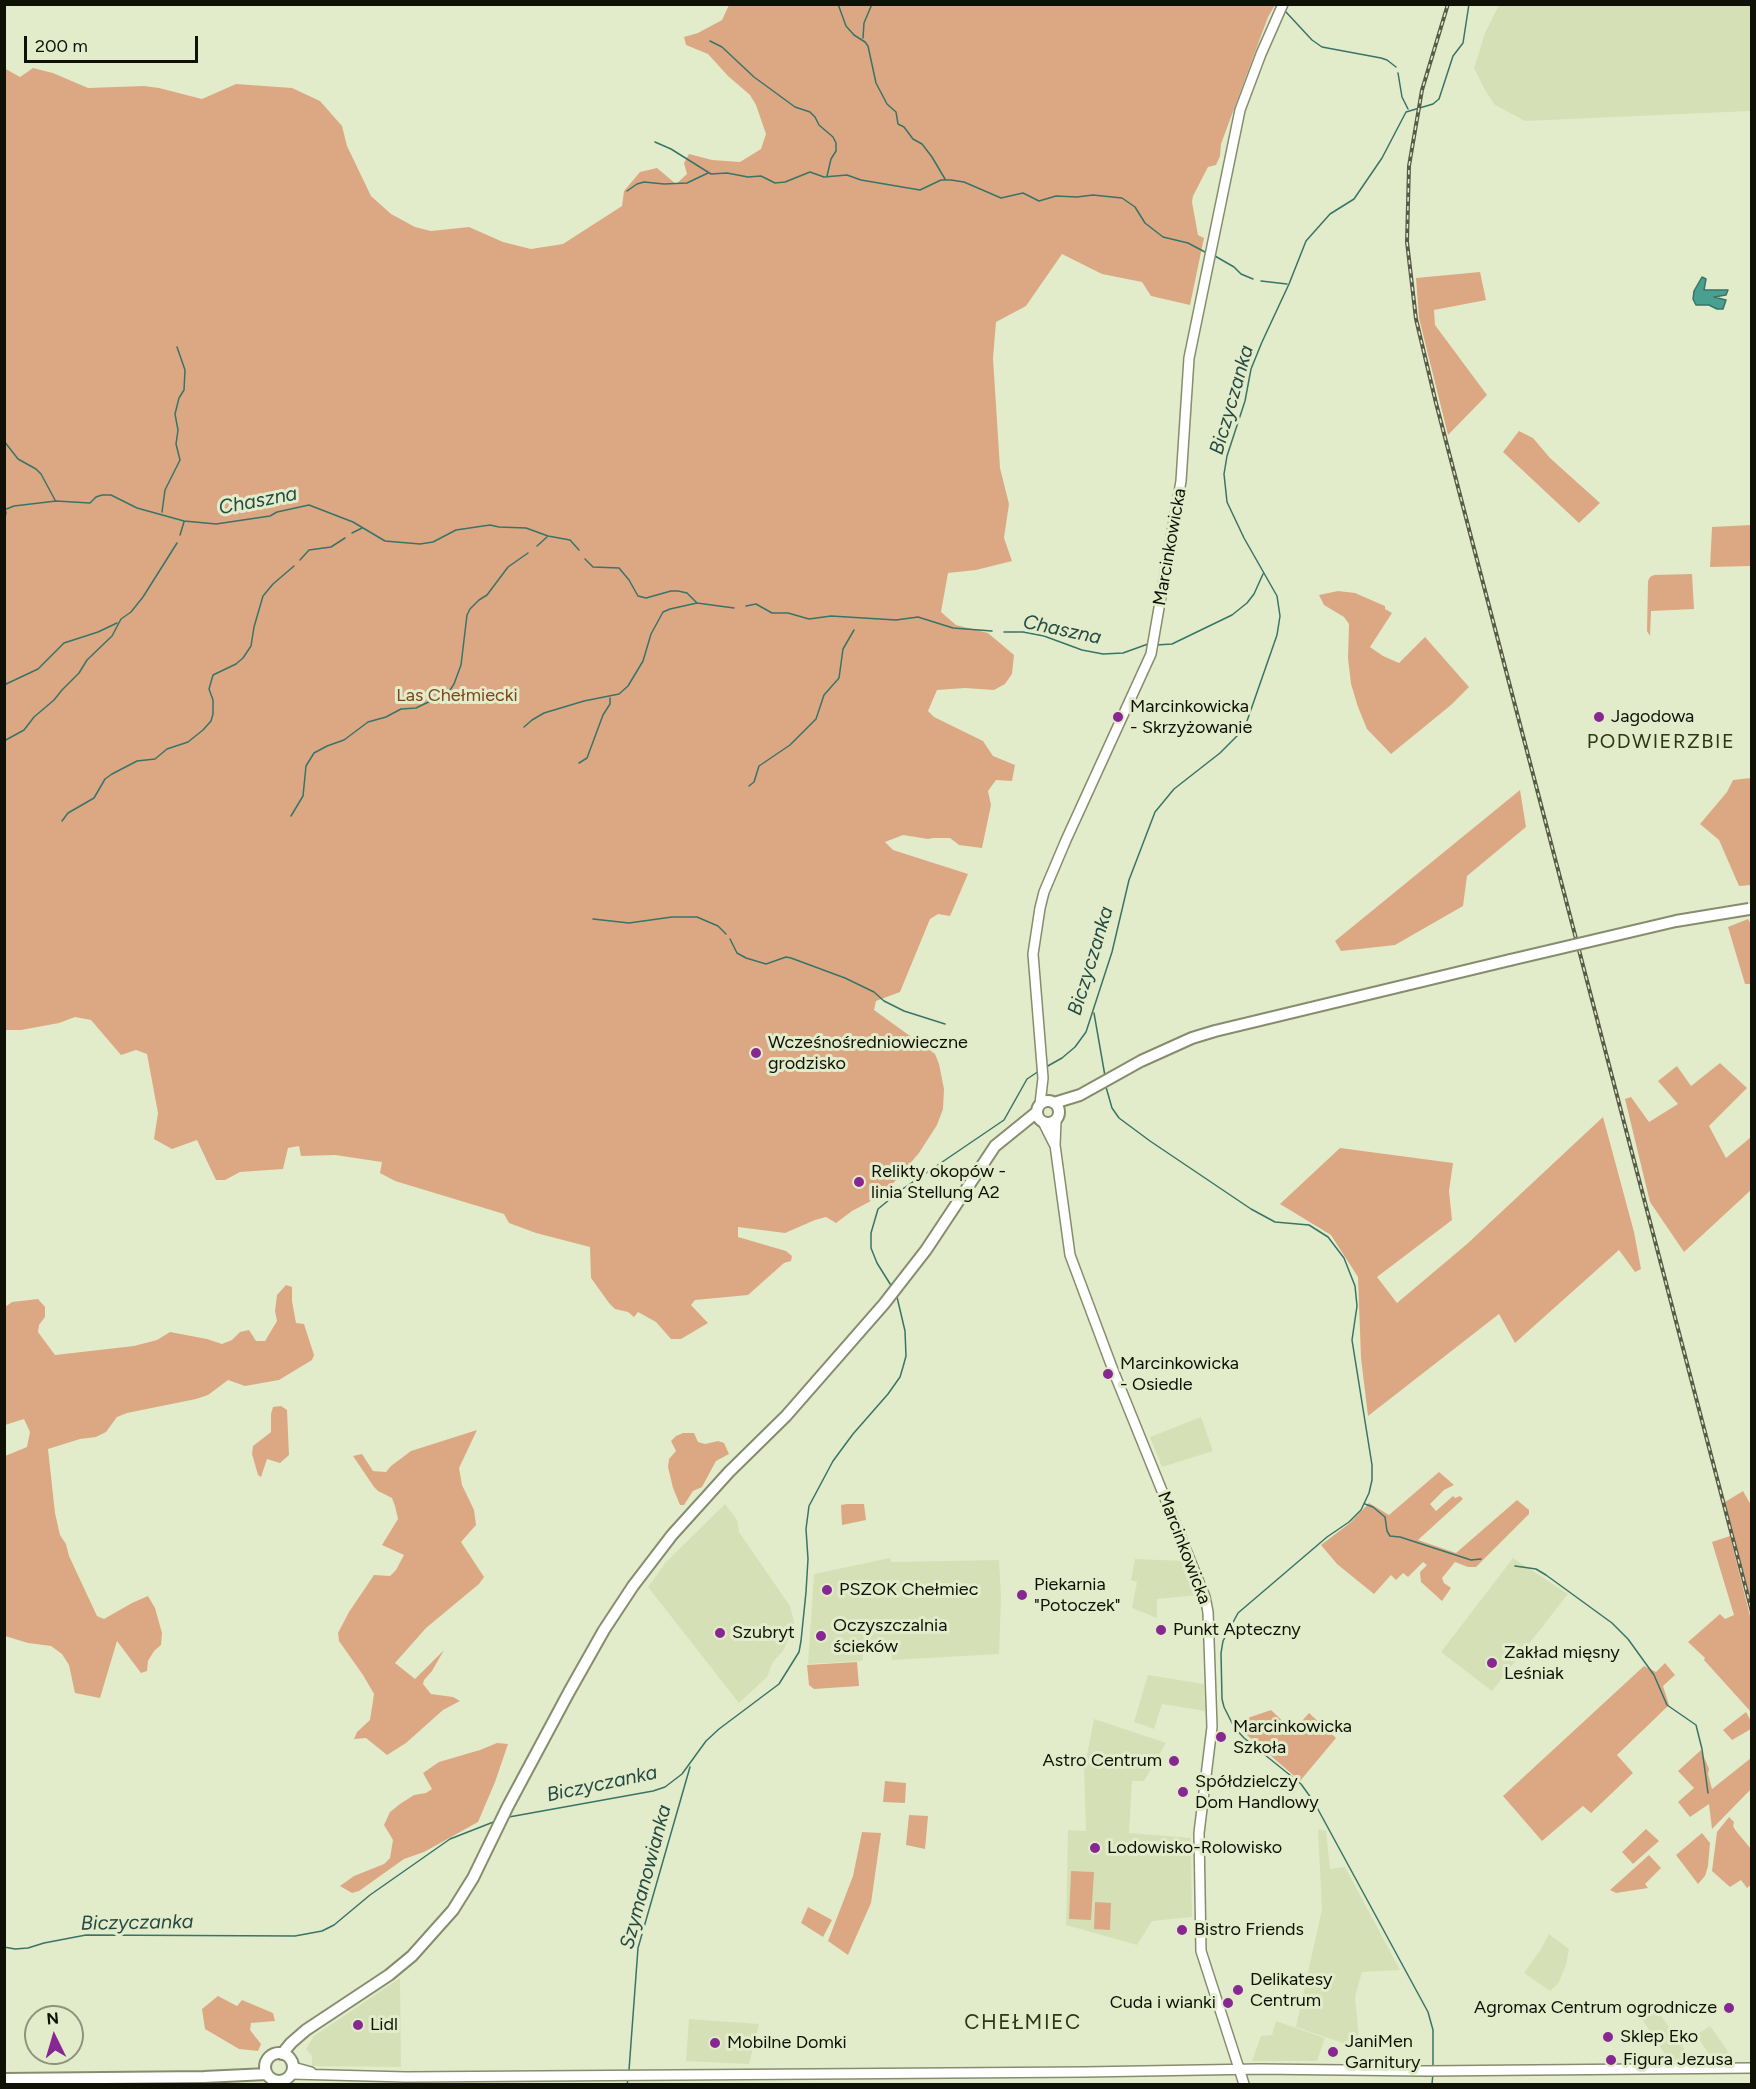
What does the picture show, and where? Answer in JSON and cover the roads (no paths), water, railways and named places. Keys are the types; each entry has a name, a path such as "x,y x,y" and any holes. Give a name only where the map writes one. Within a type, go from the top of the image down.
{"main road":[{"path":"1040,1115 1051,1123 1055,1109 1119,1073 1192,1038 1257,1020 1676,921 1752,908"},
{"path":"286,2073 297,2038 316,2022 389,1975 412,1956 453,1910 469,1885 508,1806 604,1630 633,1586 672,1535 729,1472 786,1416 884,1304 932,1241 986,1157 1005,1136 1040,1115 1045,1101 1055,1109"},
{"path":"266,2069 273,2055 286,2073"},
{"path":"266,2069 271,2079 286,2073"},
{"path":"4,2079 194,2078 266,2069"}],"street":[{"name":"Marcinkowicka","path":"1055,1145 1040,1115 1043,1078 1033,954 1044,892 1145,670 1153,645 1181,481 1189,358 1240,110 1283,4"},
{"name":"Marcinkowicka","path":"1043,1078 1055,1109 1055,1145 1073,1262 1113,1370 1205,1597 1208,1612 1212,1727 1199,1833 1199,1931 1206,1970 1244,2085"},
{"path":"286,2073 328,2076 1752,2068"}],"water":[{"path":"1702,277 1706,279 1704,290 1728,290 1726,295 1714,297 1726,300 1723,309 1709,305 1696,305 1693,299 1694,291"}],"waterway":[{"path":"838,4 846,26 868,46 876,83 887,104 896,112 898,124 904,127 913,139 922,144 945,179"},
{"path":"863,38 864,23 872,4"},
{"name":"Biczyczanka","path":"1046,1067 1075,1047 1086,1032 1112,952 1129,880 1155,812 1174,789 1220,753 1237,736 1247,721 1277,635 1280,616 1277,596 1244,538 1227,502 1224,474 1227,456 1245,401 1251,369 1306,241 1330,214 1354,199 1382,158 1406,112 1433,104 1439,99 1453,56 1463,43 1469,4"},
{"path":"1286,12 1312,40 1322,47 1381,58 1396,67"},
{"path":"710,41 722,47 754,77 795,107 810,112 819,125 833,137 836,151 831,159 827,176"},
{"path":"1398,73 1402,97 1408,109"},
{"path":"655,142 671,149 711,174 761,176 775,183 785,182 810,172 824,177 847,175 861,180 920,190 941,180 951,180 964,182 1001,198 1023,193 1039,201 1056,196 1093,195 1122,198 1135,207 1145,223 1163,237 1188,243 1205,252"},
{"path":"627,191 644,182 687,183 708,173"},
{"path":"1215,256 1241,274 1253,279"},
{"path":"1261,281 1287,284"},
{"path":"162,512 165,490 180,460 176,444 178,430 175,414 179,398 184,390 185,370 177,347"},
{"path":"4,441 18,459 41,474 55,500"},
{"name":"Chaszna","path":"4,510 14,506 56,501 90,503 96,497 111,495 137,508 184,521 216,524 270,516 277,512 309,505 353,522 385,541 420,544 433,542 456,530 490,525 526,528 548,536 570,540 579,550"},
{"path":"4,523 6,512"},
{"path":"180,535 184,522"},
{"path":"352,533 362,528"},
{"path":"537,546 547,537"},
{"path":"300,560 309,550 331,547 345,538"},
{"path":"4,741 24,730 34,717 54,700 79,673 87,660 112,636 121,619 131,612 143,597 177,543"},
{"path":"450,690 461,665 467,615 470,609 487,595 508,567 528,553"},
{"name":"Chaszna","path":"585,559 593,567 619,568 638,596 646,598 678,591 687,593 697,603 734,608"},
{"path":"62,821 68,813 94,798 105,779 112,774 137,761 155,759 167,749 188,742 203,730 211,721 213,714 213,700 209,689 213,675 243,658 251,646 263,596 294,566"},
{"name":"Chaszna","path":"1156,645 1172,644 1232,615 1254,594 1263,574"},
{"path":"524,727 544,713 584,701 619,694 628,686 643,661 651,634 663,612 697,603"},
{"name":"Chaszna","path":"746,606 756,604 772,613 788,613 809,619 831,616 896,620 918,617 953,628 992,631"},
{"path":"4,685 38,669 64,643 117,623"},
{"path":"749,786 754,782 759,766 790,745 816,719 824,695 839,678 843,649 854,630"},
{"name":"Chaszna","path":"1004,632 1023,632 1044,636 1082,650 1103,654 1123,653 1148,644"},
{"path":"291,816 303,796 306,766 314,753 344,740 368,722 386,717 401,709 416,708 443,695"},
{"path":"579,763 587,758 603,715 610,704 610,698"},
{"path":"593,919 629,923 672,917 697,917 718,926 726,934"},
{"path":"730,939 737,953 746,958 766,964 786,957 791,958 845,978 874,992 884,1001 904,1011 945,1024"},
{"path":"1094,1013 1105,1076"},
{"name":"Biczyczanka","path":"892,1287 877,1263 871,1248 871,1233 878,1209 901,1190 1004,1120 1027,1079 1039,1071"},
{"path":"1106,1087 1112,1108 1119,1118 1150,1141 1251,1209 1275,1222 1309,1225 1328,1237 1344,1258 1355,1286 1357,1306 1352,1340 1372,1465 1369,1493 1361,1510 1349,1522 1327,1537 1238,1613 1223,1641 1222,1699 1234,1727 1244,1738 1301,1784 1314,1802 1428,2012 1433,2030 1433,2066"},
{"name":"Biczyczanka","path":"509,1817 665,1787 682,1774 706,1741 719,1729 779,1684 799,1652 801,1641 808,1559 806,1529 809,1506 833,1461 900,1377 906,1356 905,1331 897,1297"},
{"path":"1365,1504 1373,1507 1385,1517 1390,1536 1400,1537 1471,1560 1481,1559"},
{"path":"1515,1566 1536,1569 1546,1575 1612,1623 1628,1639 1654,1675 1667,1705 1696,1725 1708,1793"},
{"name":"Szymanowianka","path":"629,2070 638,1948 690,1767"},
{"name":"Biczyczanka","path":"4,1947 28,1948 86,1935 295,1936 322,1931 334,1925 370,1895 450,1839 496,1821"},
{"path":"1432,2084 1433,2073"},
{"name":"Szymanowianka","path":"627,2084 628,2080"}],"railway":[{"path":"1448,4 1422,90 1409,166 1407,242 1416,319 1752,1612"}],"place":[{"name":"Marcinkowicka - Skrzyżowanie","path":"1118,717"},
{"name":"Jagodowa","path":"1599,717"},
{"name":"Wcześnośredniowieczne grodzisko","path":"756,1053"},
{"name":"Relikty okopów - linia Stellung A2","path":"859,1182"},
{"name":"Marcinkowicka - Osiedle","path":"1108,1374"},
{"name":"PSZOK Chełmiec","path":"827,1590"},
{"name":"Piekarnia \"Potoczek\"","path":"1022,1595"},
{"name":"Punkt Apteczny","path":"1161,1630"},
{"name":"Szubryt","path":"720,1633"},
{"name":"Oczyszczalnia ścieków","path":"821,1636"},
{"name":"Zakład mięsny Leśniak","path":"1492,1663"},
{"name":"Marcinkowicka Szkoła","path":"1221,1737"},
{"name":"Astro Centrum","path":"1174,1761"},
{"name":"Spółdzielczy Dom Handlowy","path":"1183,1792"},
{"name":"Lodowisko-Rolowisko","path":"1095,1848"},
{"name":"Bistro Friends","path":"1182,1930"},
{"name":"Delikatesy Centrum","path":"1238,1990"},
{"name":"Cuda i wianki","path":"1228,2003"},
{"name":"Agromax Centrum ogrodnicze","path":"1729,2008"},
{"name":"Lidl","path":"358,2025"},
{"name":"Sklep Eko","path":"1608,2037"},
{"name":"Mobilne Domki","path":"715,2043"},
{"name":"JaniMen Garnitury","path":"1333,2052"},
{"name":"Figura Jezusa","path":"1611,2060"}],"district":[{"name":"PODWIERZBIE","path":"1661,742"},
{"name":"CHEŁMIEC","path":"1023,2023"}],"park label":[{"name":"Las Chełmiecki","path":"457,696"}]}
